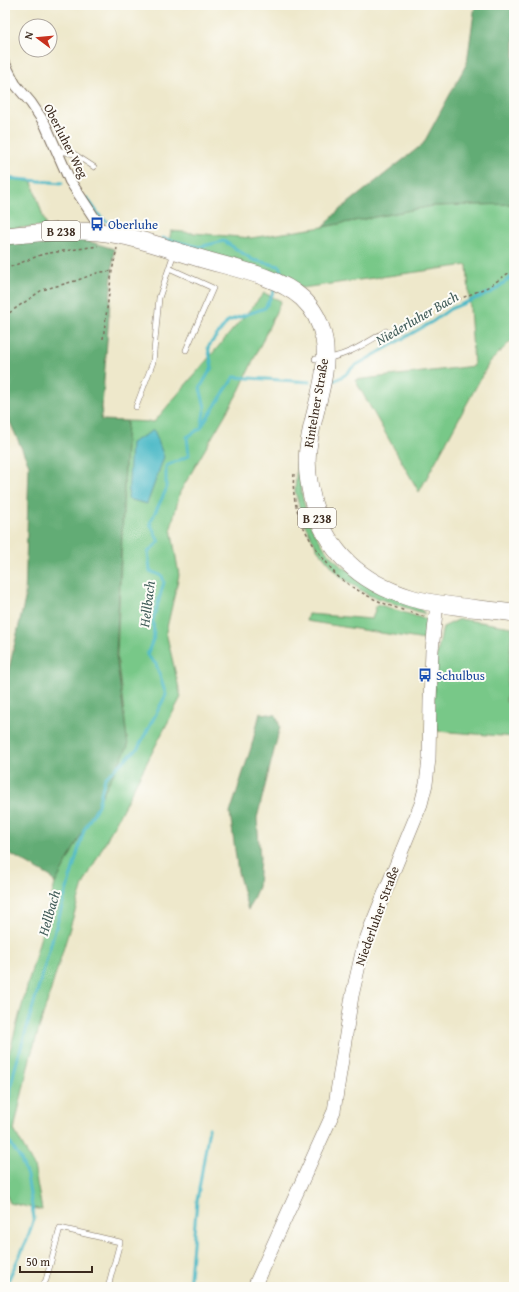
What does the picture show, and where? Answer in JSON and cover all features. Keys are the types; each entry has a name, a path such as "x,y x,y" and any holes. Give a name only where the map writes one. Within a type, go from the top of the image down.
{"main road":[{"name":"Rintelner Straße","path":"5,236 76,230 100,239 135,239 243,270 280,284 302,298 315,316 323,337 320,392 309,441 307,464 313,507 324,532 332,545 345,560 362,574 397,593 412,598 437,603 514,614"}],"street":[{"name":"Oberluher Weg","path":"5,64 15,84 31,103 45,124 70,181 97,222 100,239"},
{"name":"Niederluher Straße","path":"254,1287 334,1111 352,996 363,948 420,804 426,784 429,759 432,650 437,603"}],"lane":[{"path":"56,150 74,154 94,167"},
{"path":"136,407 153,362 159,298 175,250"},
{"path":"169,268 213,288 186,350"},
{"path":"322,363 354,350 386,332"},
{"path":"42,1287 46,1280 60,1228 120,1242 108,1287"}],"path":[{"path":"5,268 43,254 100,239"},
{"path":"103,339 112,271 118,246"},
{"path":"386,332 401,324 490,286 514,269"},
{"path":"5,317 42,290 100,272 112,271"}],"green space":[{"path":"475,5 514,5 514,204 432,206 323,227 338,211 423,144 467,63"},
{"path":"5,176 32,182 46,226 5,229"},
{"path":"514,204 514,338 489,363 419,492 355,380 474,366 467,265 302,288 168,246 171,231 251,238 323,227 432,206"},
{"path":"71,236 114,249 101,420 127,421 116,656 128,746 55,884 51,877 5,851 5,686 25,599 29,465 5,411 5,243"},
{"path":"264,293 281,301 239,391 180,492 171,528 179,575 166,632 181,697 83,885 30,1058 14,1130 34,1166 42,1210 10,1203 5,1192 5,1068 55,884 128,746 117,656 127,421 154,422"},
{"path":"297,461 302,495 309,523 325,549 341,566 421,609 425,614 368,595 341,577 318,550 303,521 295,491"},
{"path":"377,604 428,620 429,625 428,631 425,632 425,640 306,621 308,614 372,619"},
{"path":"460,619 512,627 506,702 514,704 514,737 437,731 437,725 434,724 434,667 443,627"},
{"path":"260,713 276,715 280,727 257,818 260,858 258,887 248,910 238,872 230,813 251,748"}],"water":[{"path":"154,430 164,457 147,504 128,499 131,443"}],"waterway":[{"name":"Hellbach","path":"5,178 62,183"},
{"name":"Hellbach","path":"87,198 102,219 121,228"},
{"name":"Hellbach","path":"162,238 199,247 224,241 253,260 279,266 282,275 280,278"},
{"name":"Niederluher Bach","path":"332,382 345,375 353,367 432,322 450,309 492,292 514,275"},
{"name":"Hellbach","path":"5,1117 14,1072 84,830 98,805 105,778 138,748 166,695 156,664 147,655 154,637 153,620 164,582 162,576 150,571 148,552 159,542 150,523 166,490 166,466 189,455 187,437 201,428 205,407 200,388 212,367 208,347 228,321 265,308 276,287"},
{"name":"Niederluher Bach","path":"202,426 234,377 310,382"},
{"path":"189,1287 197,1201 209,1128"},
{"name":"Hellbach","path":"5,1135 21,1160 27,1176 34,1218 27,1240 5,1287"}],"place":[{"name":"Oberluhe","path":"97,224"},
{"name":"Schulbus","path":"425,675"}]}
